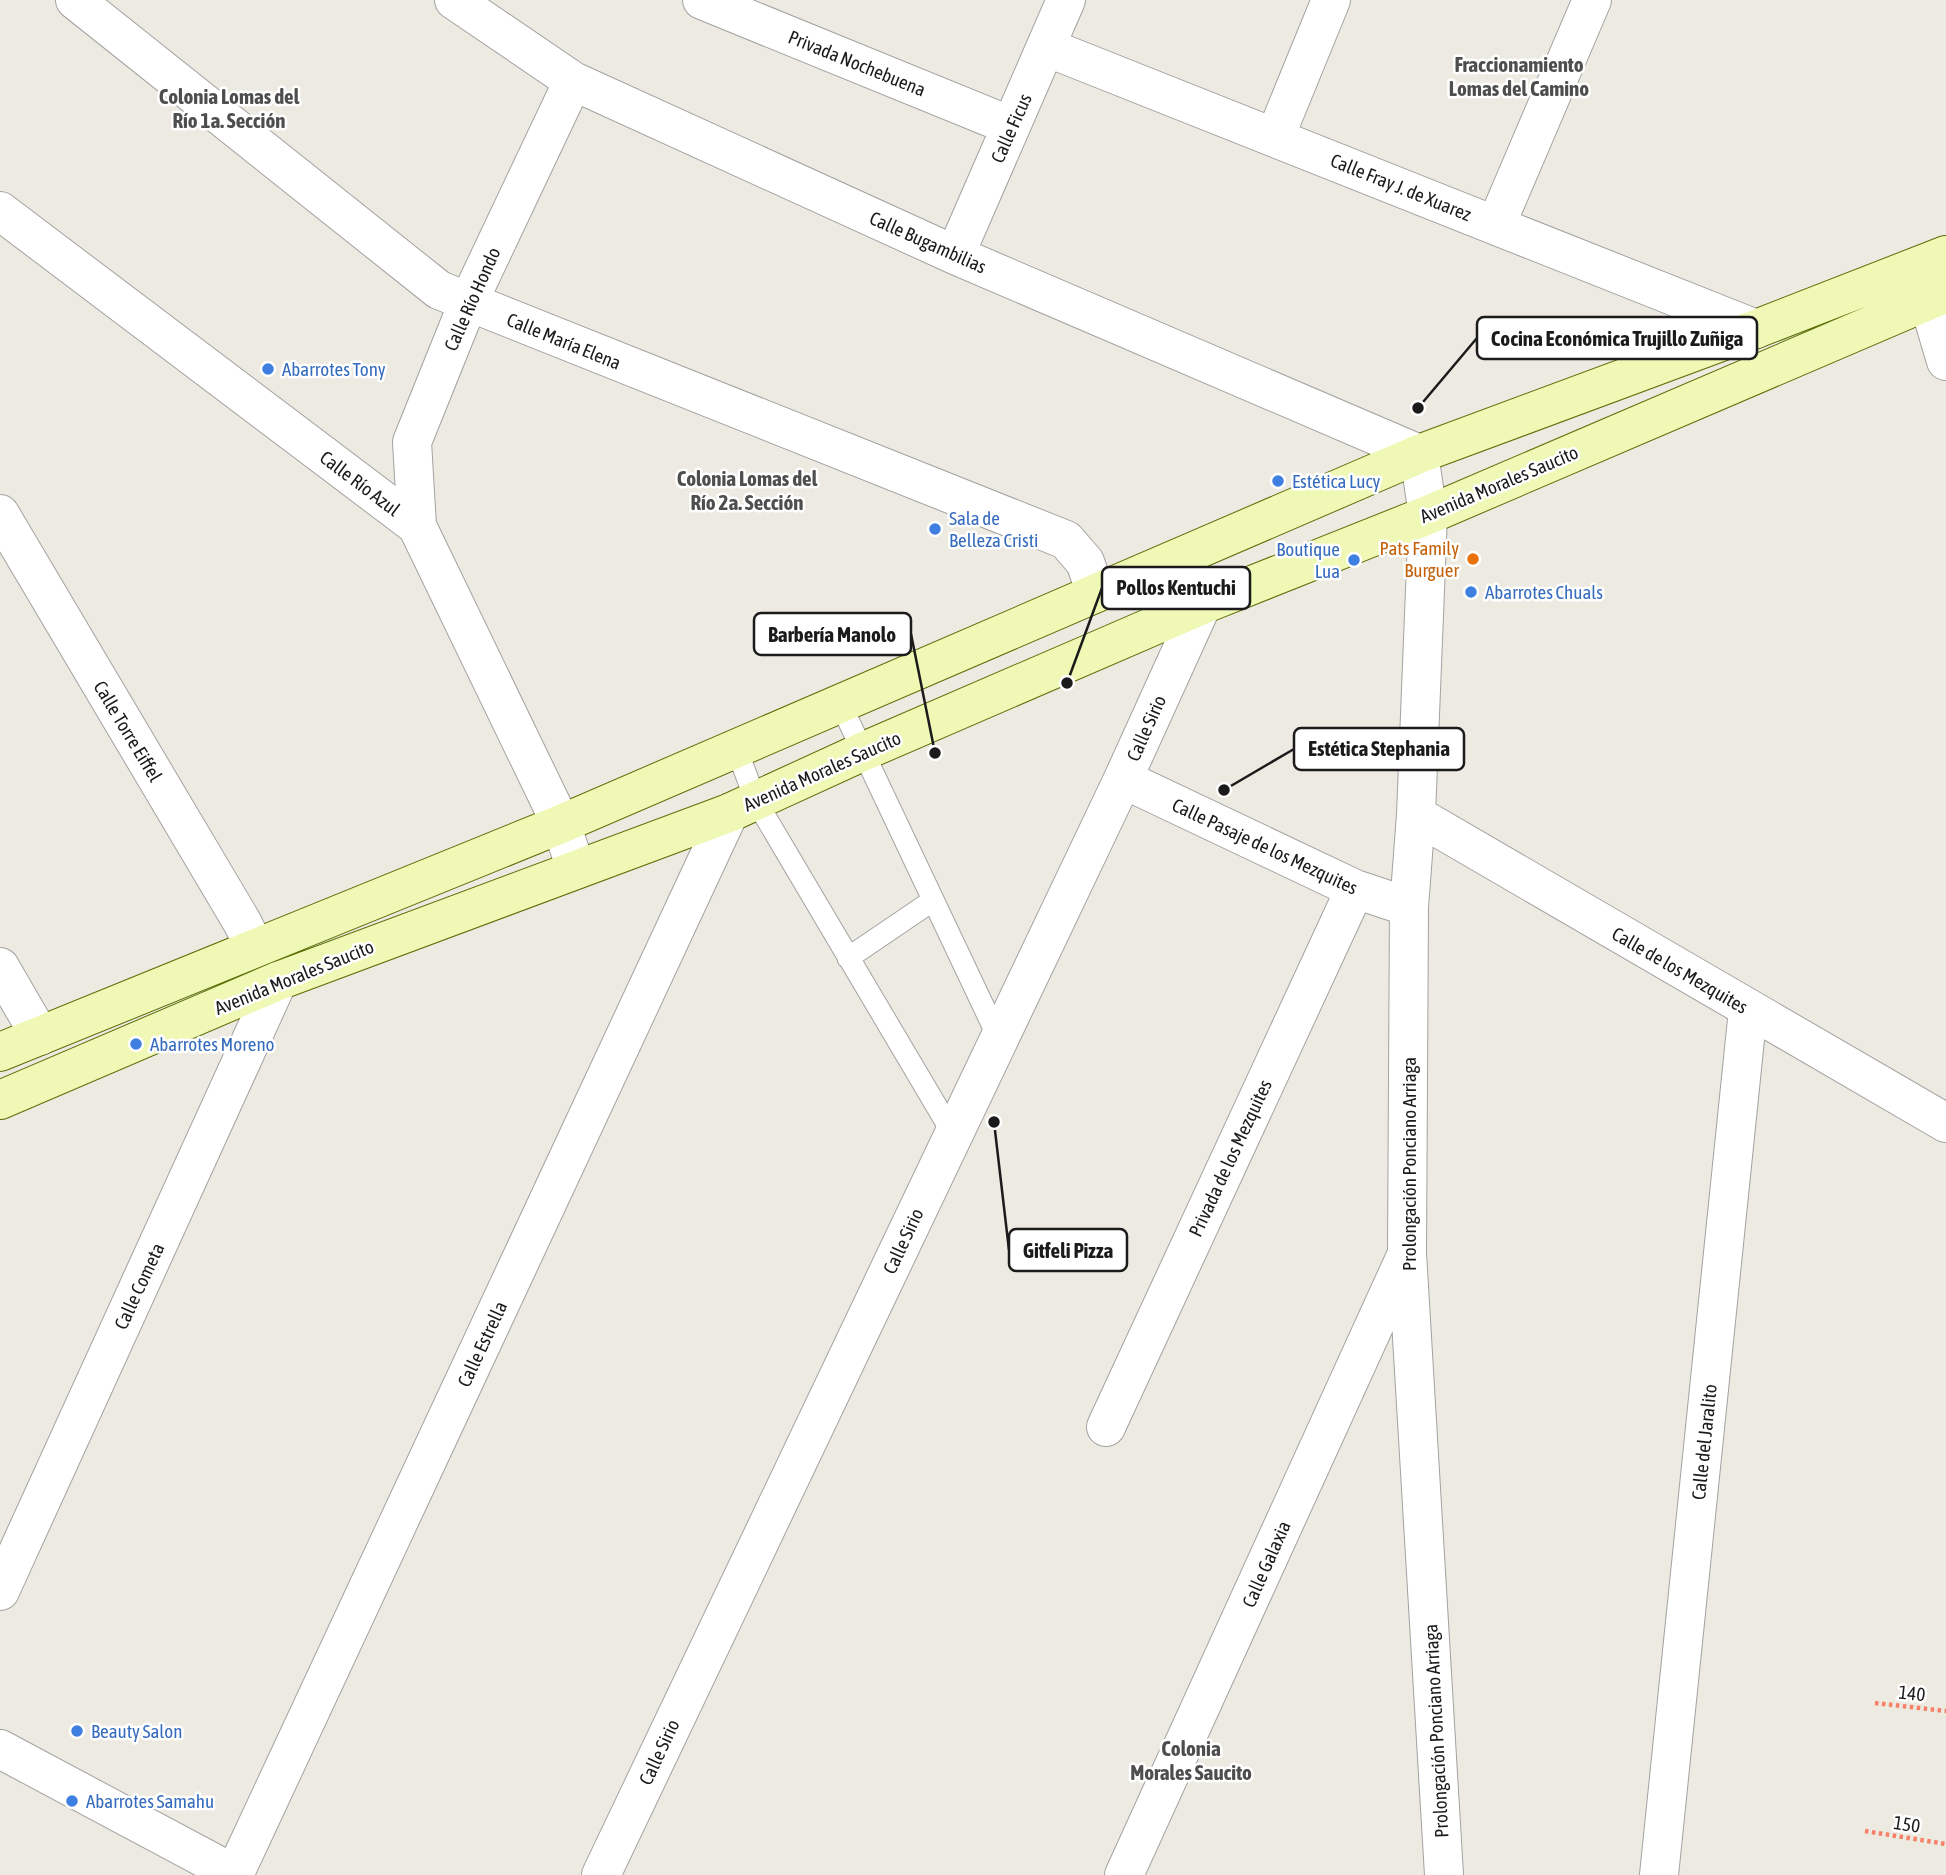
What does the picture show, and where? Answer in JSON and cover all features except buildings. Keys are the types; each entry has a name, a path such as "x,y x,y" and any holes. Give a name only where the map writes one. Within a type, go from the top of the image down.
{"main road":[{"path":"0,1052 561,824 1419,454 1756,329 1935,279"},
{"name":"Avenida Morales Saucito","path":"0,1100 278,981 742,807 862,752 1202,605 1428,515 1935,279"}],"street":[{"name":"Calle María Elena","path":"75,0 439,290 1066,540 1085,562 1096,593"},
{"name":"Calle Bugambilias","path":"454,0 573,81 955,255 1419,454"},
{"name":"Privada Nochebuena","path":"702,0 1011,127"},
{"name":"Calle Ficus","path":"955,255 1066,0"},
{"path":"1275,137 1331,0"},
{"path":"1496,225 1592,0"},
{"name":"Calle Fray J. de Xuarez","path":"1046,47 1756,329"},
{"name":"Calle Río Hondo","path":"417,526 412,442 468,303 573,81"},
{"name":"Calle Río Azul","path":"0,211 417,526 561,824 576,869"},
{"path":"1935,279 1946,361"},
{"name":"Prolongación Ponciano Arriaga","path":"1419,454 1428,515 1416,815 1409,907 1407,1253 1444,1875"},
{"name":"Calle Torre Eiffel","path":"0,514 255,948"},
{"name":"Calle Sirio","path":"601,1875 1123,779 1202,605"},
{"name":"Calle Pasaje de los Mezquites","path":"1123,779 1355,889 1409,907"},
{"name":"Calle Estrella","path":"235,1875 742,807"},
{"name":"Calle de los Mezquites","path":"1416,815 1946,1123"},
{"name":"Privada de los Mezquites","path":"1106,1427 1355,889"},
{"path":"0,967 40,1036"},
{"name":"Calle Cometa","path":"0,1591 278,981"},
{"name":"Calle del Jaralito","path":"1659,1875 1748,1010"},
{"name":"Calle Galaxia","path":"1124,1875 1407,1253"},
{"path":"0,1749 235,1875"}],"lane":[{"path":"840,703 999,1039"},
{"path":"736,748 742,807 848,958 953,1135"},
{"path":"848,958 932,901"}],"path":[{"name":"140","path":"1875,1703 1946,1711"},
{"name":"150","path":"1865,1831 1946,1844"}],"place":[{"name":"Abarrotes Tony","path":"268,369"},
{"name":"Cocina Económica Trujillo Zuñiga","path":"1418,408"},
{"name":"Estética Lucy","path":"1278,481"},
{"name":"Sala de Belleza Cristi","path":"935,529"},
{"name":"Pats Family Burguer","path":"1473,559"},
{"name":"Boutique Lua","path":"1354,560"},
{"name":"Abarrotes Chuals","path":"1471,592"},
{"name":"Pollos Kentuchi","path":"1067,683"},
{"name":"Barbería Manolo","path":"935,753"},
{"name":"Estética Stephania","path":"1224,790"},
{"name":"Abarrotes Moreno","path":"136,1044"},
{"name":"Gitfeli Pizza","path":"994,1122"},
{"name":"Beauty Salon","path":"77,1731"},
{"name":"Abarrotes Samahu","path":"72,1801"}],"district":[{"name":"Fraccionamiento Lomas del Camino","path":"1519,77"},
{"name":"Colonia Lomas del Río 1a. Sección","path":"229,109"},
{"name":"Colonia Lomas del Río 2a. Sección","path":"747,491"},
{"name":"Colonia Morales Saucito","path":"1191,1761"}]}
